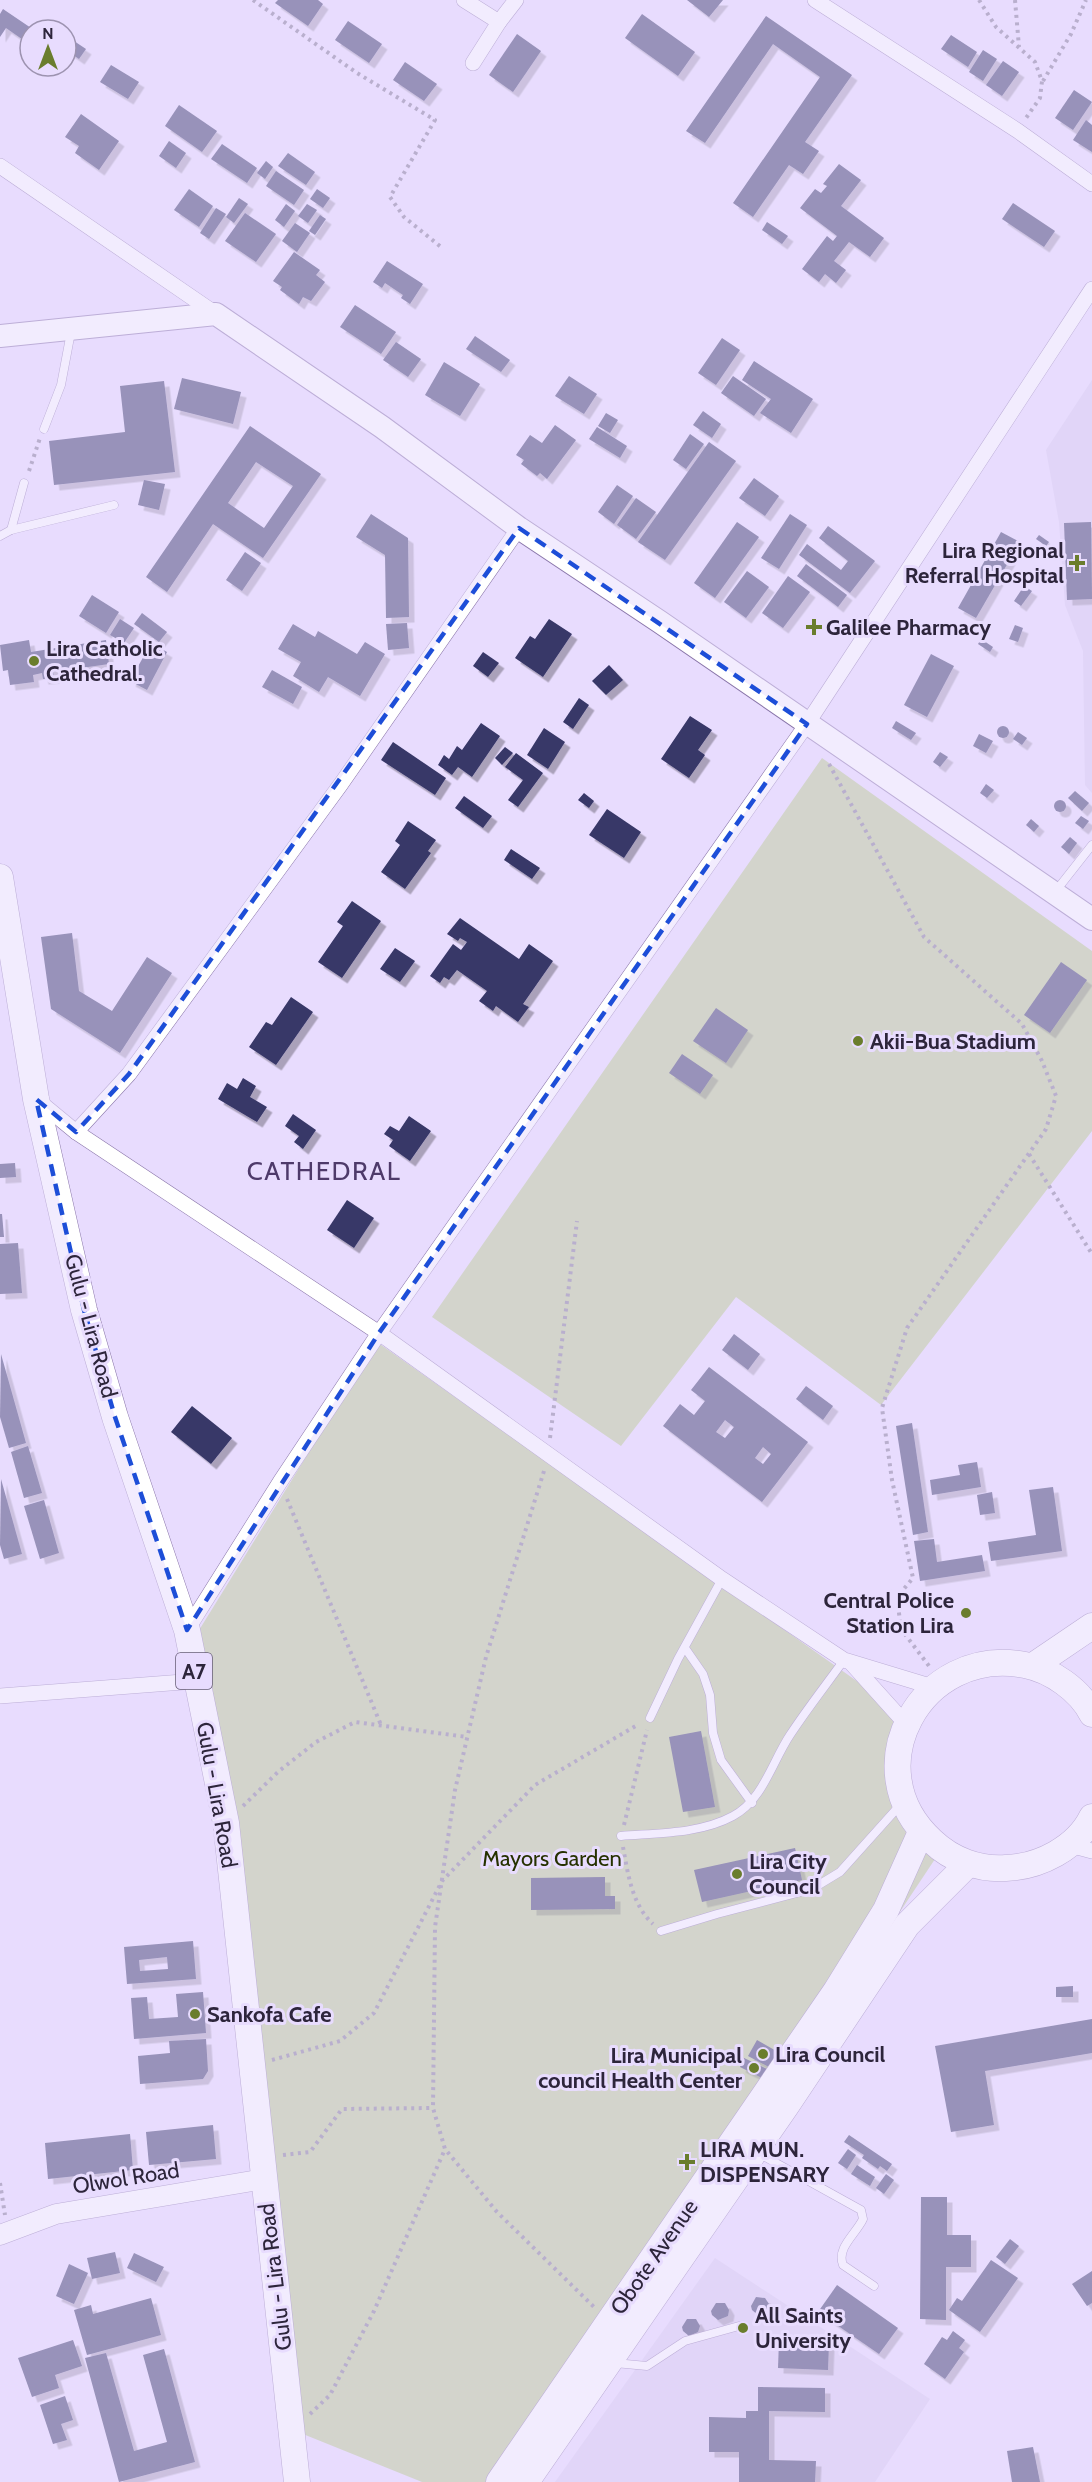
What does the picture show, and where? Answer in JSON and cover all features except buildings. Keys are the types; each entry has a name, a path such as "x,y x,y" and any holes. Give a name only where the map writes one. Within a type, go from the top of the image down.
{"main road":[{"path":"0,336 216,314 382,427 519,528 660,622 1092,919"},
{"name":"Gulu - Lira Road","path":"0,878 36,1099 87,1321 115,1417 187,1630 226,1823 297,2482"},
{"path":"1033,1666 1092,1626"},
{"path":"1091,1704 1064,1682 1033,1666 1009,1662 985,1663 962,1669 937,1684 906,1724 898,1749 898,1776 904,1802 921,1832 942,1851 968,1864 994,1869 1021,1868 1081,1848 1092,1817"},
{"path":"896,1917 921,1832"},
{"path":"896,1917 968,1864"},
{"name":"Obote Avenue","path":"526,2482 754,2151 896,1917"},
{"name":"Obote Avenue","path":"499,2482 810,2031 896,1917"}],"street":[{"path":"464,0 500,22"},
{"path":"473,63 516,0"},
{"path":"815,0 1018,131 1092,184"},
{"path":"0,166 216,314"},
{"path":"187,1630 280,1482 379,1333 807,724 1092,289"},
{"path":"76,1132 129,1074 340,784 519,528"},
{"path":"36,1099 76,1132 379,1333 722,1579 848,1662 906,1724"},
{"path":"848,1662 937,1684"},
{"path":"0,1696 196,1681"},
{"name":"Olwol Road","path":"4,2233 56,2214 263,2169"}],"lane":[{"path":"44,429 61,385 72,327"},
{"path":"11,530 24,483"},
{"path":"0,536 11,530 114,505"},
{"path":"1054,893 1092,845"},
{"path":"650,1718 722,1579"},
{"path":"685,1648 703,1674 710,1695 713,1733 721,1760 752,1803"},
{"path":"621,1836 682,1831 717,1824 735,1816 752,1803 789,1736 848,1662"},
{"path":"661,1931 812,1889 840,1872 904,1802"},
{"path":"754,2151 861,2210 863,2219 843,2248 841,2260 843,2265 874,2286"},
{"path":"609,2363 647,2366 685,2342 739,2326"}],"path":[{"path":"253,0 357,73 435,120 390,198 404,217 441,247"},
{"path":"979,0 996,27 1035,62 1042,81"},
{"path":"1015,0 1019,47"},
{"path":"1018,131 1040,98 1042,81 1071,34 1086,0"},
{"path":"24,483 44,429"},
{"path":"824,755 924,937 1022,1024 1042,1061 1056,1096 1046,1129 907,1328 882,1408 892,1480 913,1578 897,1597 901,1629 937,1684"},
{"path":"1029,1154 1092,1254"},
{"path":"577,1221 548,1456 486,1657 455,1790 435,1926 433,2109 446,2149 497,2212 609,2322"},
{"path":"280,1482 381,1726"},
{"path":"252,2066 340,2041 374,2013 442,1881 535,1785 650,1718"},
{"path":"226,1823 279,1771 316,1742 356,1722 467,1737"},
{"path":"263,2169 310,2152 342,2109 433,2109"},
{"path":"293,2430 330,2395 374,2311 446,2149"},
{"path":"0,2182 4,2233"}],"highlighted area":[{"path":"519,528 807,724 379,1333 187,1630 115,1417 84,1310 36,1099 76,1132 129,1074"}],"shaded area":[{"name":"Lira Regional Referral Hospital","path":"1092,380 1092,793 1085,785 1083,651 1065,605 1059,522 1046,450"},
{"name":"All Saints University","path":"715,2258 930,2399 875,2482 555,2482"}],"green space":[{"name":"Akii-Bua Stadium","path":"822,758 1092,951 1092,1131 881,1405 736,1297 621,1446 432,1317"},
{"name":"Mayors Garden","path":"377,1342 909,1718 897,1774 941,1850 521,2482 422,2482 293,2430 226,1823 188,1648"}],"place":[{"name":"Lira Regional Referral Hospital","path":"1077,563"},
{"name":"Galilee Pharmacy","path":"814,627"},
{"name":"Lira Catholic Cathedral.","path":"34,661"},
{"name":"Akii-Bua Stadium","path":"858,1041"},
{"name":"Central Police Station Lira","path":"966,1613"},
{"name":"Lira City Council","path":"737,1874"},
{"name":"Sankofa Cafe","path":"195,2014"},
{"name":"Lira Council","path":"763,2054"},
{"name":"Lira Municipal council Health Center","path":"754,2068"},
{"name":"LIRA MUN. DISPENSARY","path":"687,2162"},
{"name":"All Saints University","path":"743,2328"}],"district":[{"name":"CATHEDRAL","path":"324,1171"}]}
